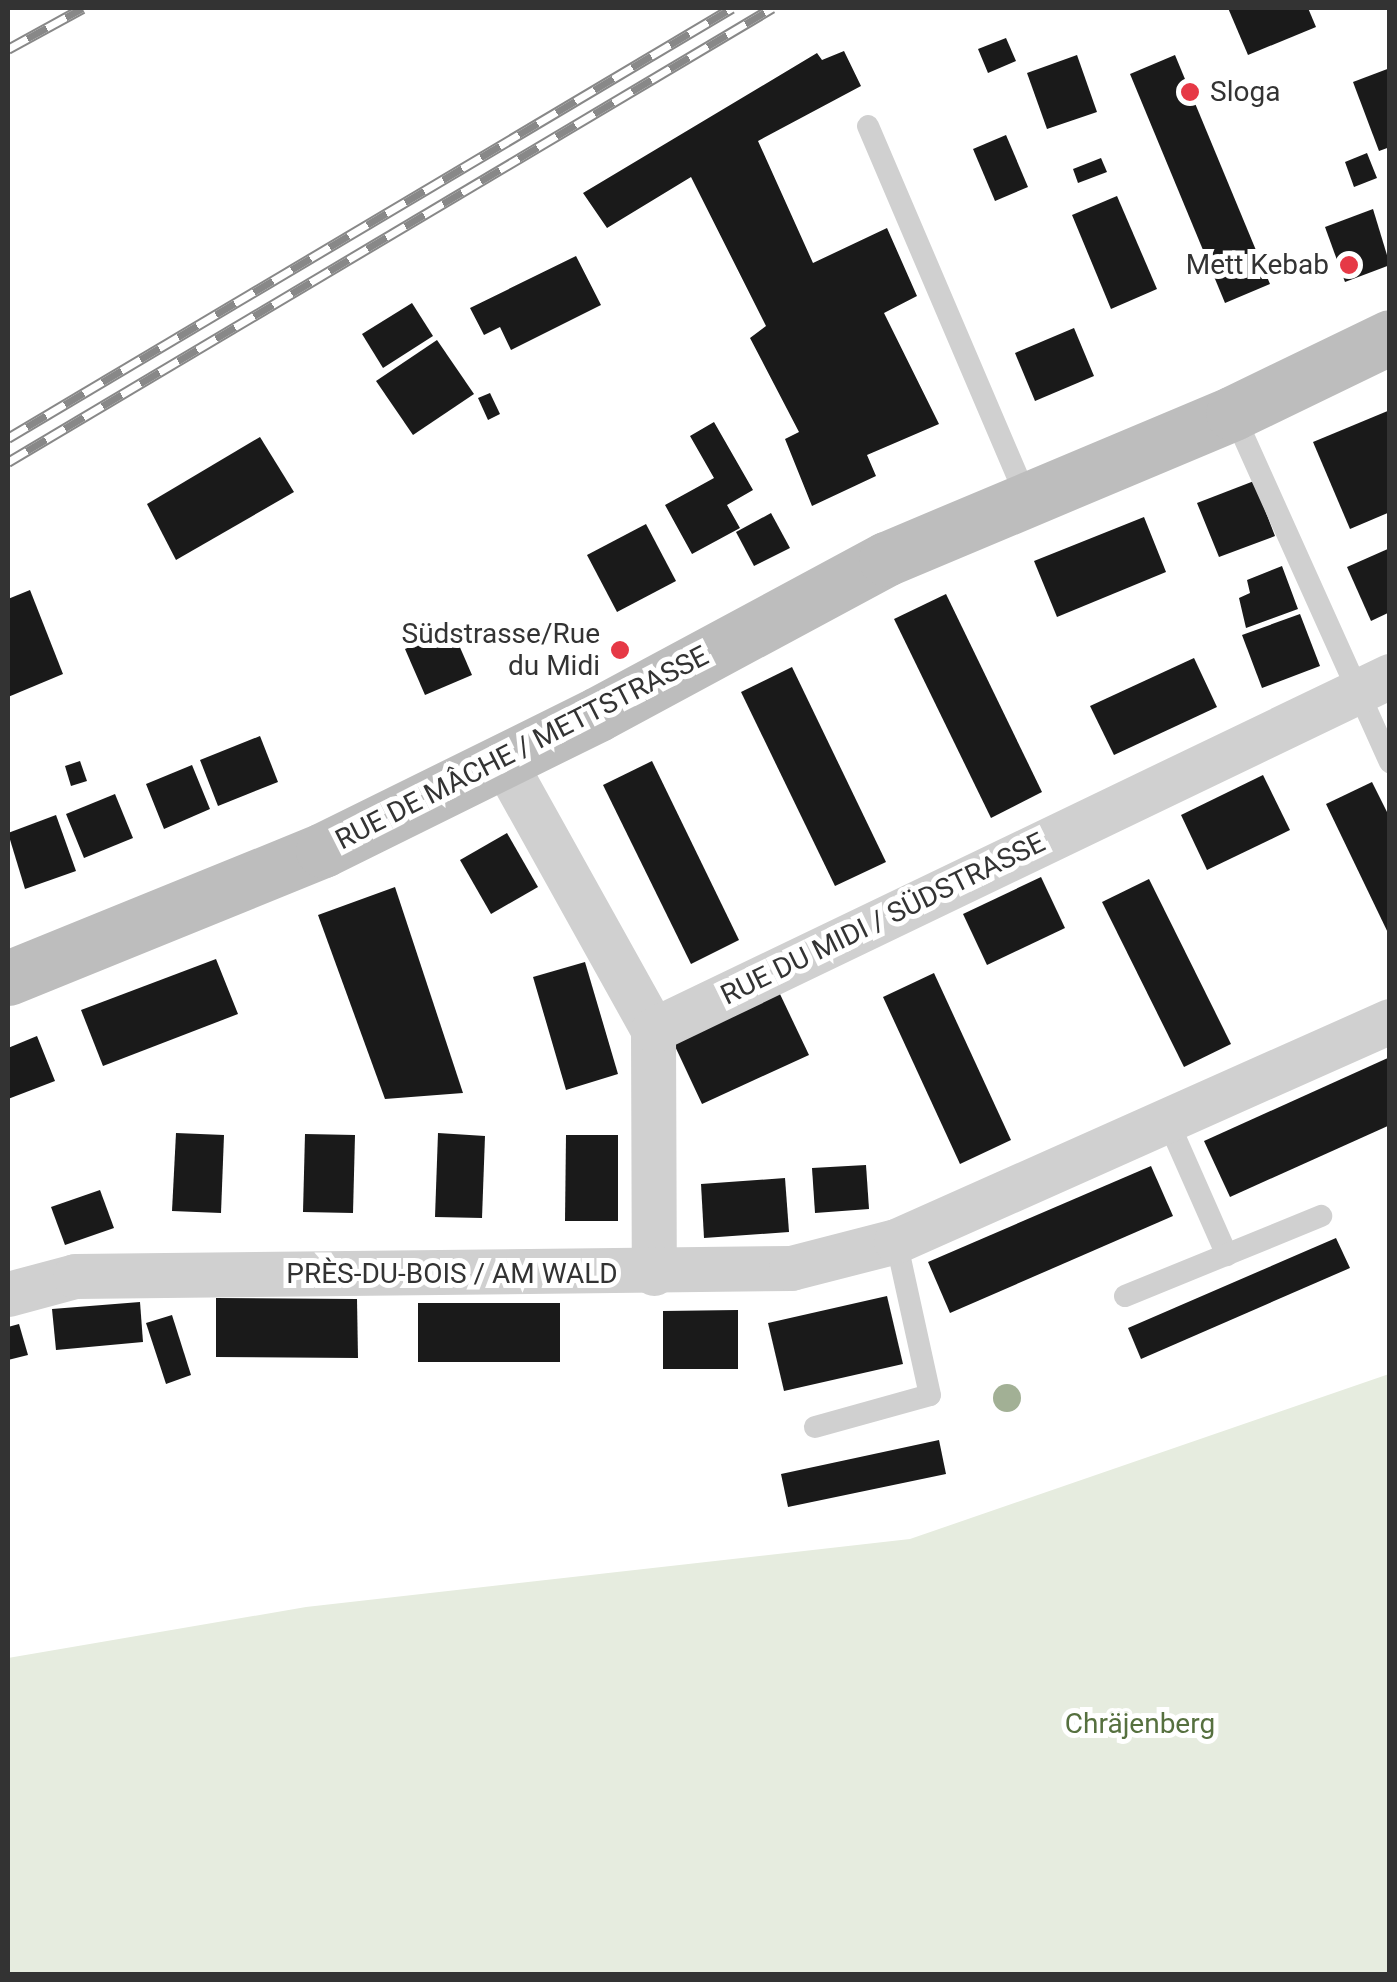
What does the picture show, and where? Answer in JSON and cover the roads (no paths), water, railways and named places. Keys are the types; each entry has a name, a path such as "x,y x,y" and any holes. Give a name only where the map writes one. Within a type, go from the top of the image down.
{"main road":[{"name":"RUE DE MÂCHE / METTSTRASSE","path":"8,978 324,850 504,762 816,594 1233,413 1390,338"}],"street":[{"name":"RUE DU MIDI / SÜDSTRASSE","path":"653,1030 1372,683"},
{"path":"504,762 653,1030 654,1273"},
{"name":"PRÈS-DU-BOIS / AM WALD","path":"8,1294 75,1276 654,1273 791,1268 896,1241 1166,1117 1390,1021"}],"lane":[{"path":"868,126 1028,499"},
{"path":"1233,413 1372,683 1390,762"},
{"path":"1166,1117 1227,1255"},
{"path":"1125,1296 1321,1216"},
{"path":"815,1427 930,1394 896,1241"}],"railway":[{"path":"8,49 83,8"},
{"path":"8,438 732,8"},
{"path":"8,462 772,8"}],"place":[{"name":"Sloga","path":"1190,92"},
{"name":"Mett Kebab","path":"1349,265"},
{"name":"Südstrasse/Rue du Midi","path":"620,650"}],"park label":[{"name":"Chräjenberg","path":"1140,1724"}]}
